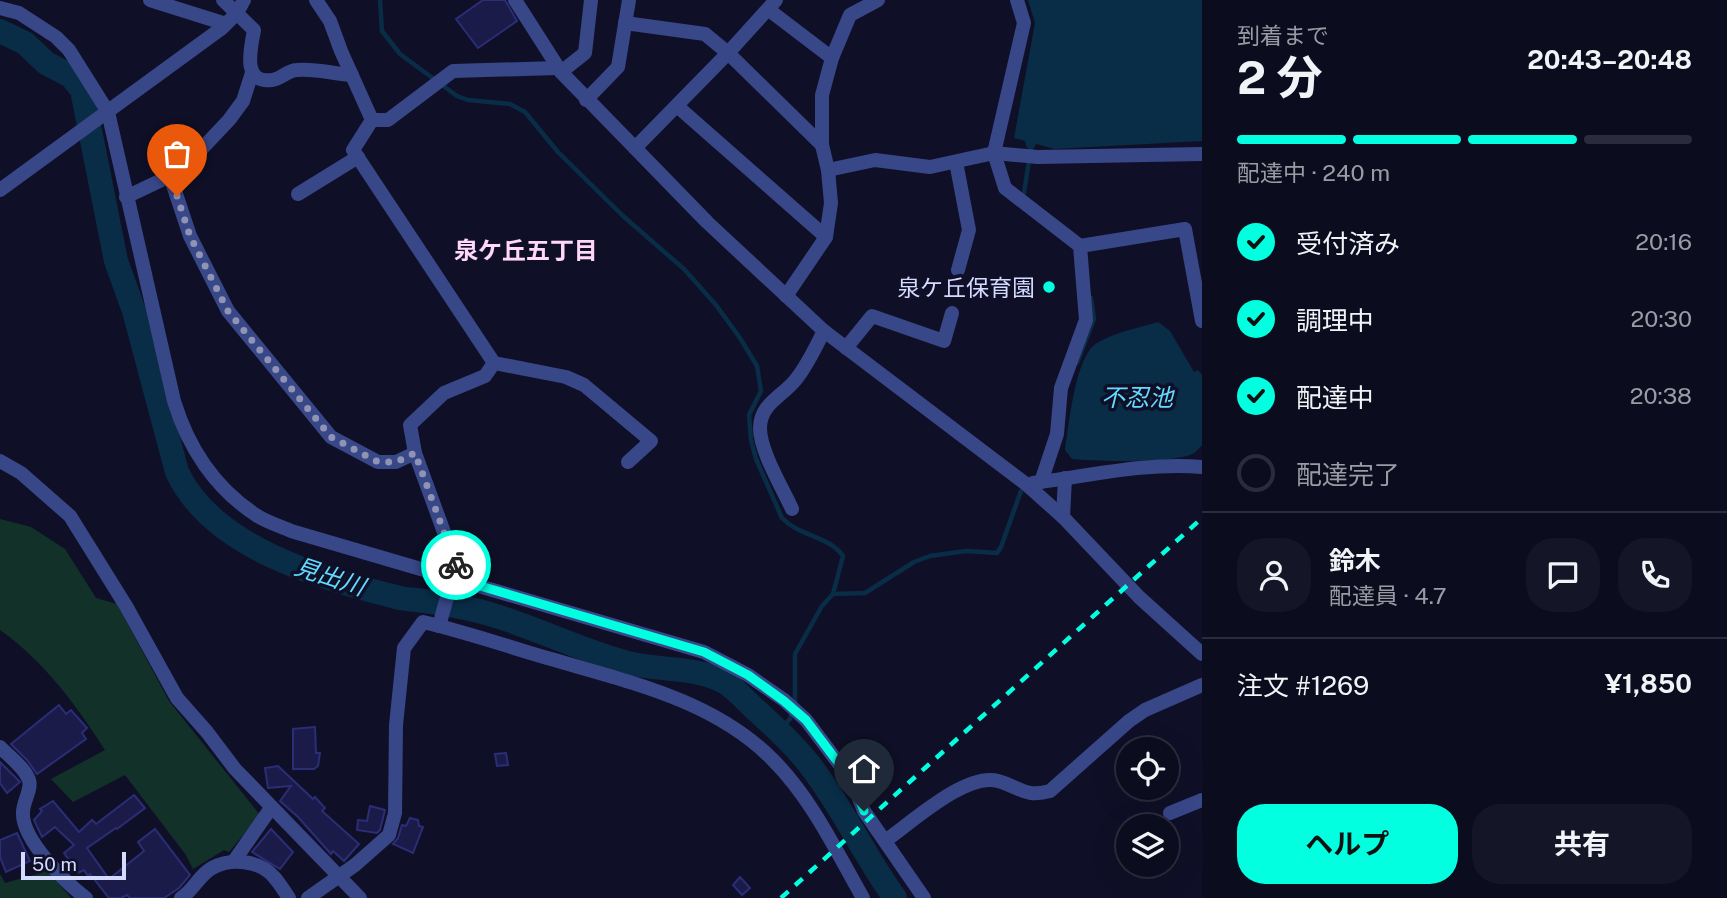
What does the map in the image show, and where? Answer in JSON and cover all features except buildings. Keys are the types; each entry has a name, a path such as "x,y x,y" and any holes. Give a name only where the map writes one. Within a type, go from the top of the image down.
{"street":[{"path":"150,0 226,24"},
{"path":"126,197 170,176 195,156 243,101 252,73 249,60 254,30 240,7 223,0"},
{"path":"316,0 330,21 372,120"},
{"path":"515,0 560,70 586,100 707,222 824,331 1033,483 1139,597 1202,654"},
{"path":"372,120 388,120 453,71 560,70 585,53 592,0"},
{"path":"586,100 618,67 629,0"},
{"path":"786,296 826,237 831,203 822,145 822,95 832,58 850,15 878,0"},
{"path":"1017,0 1024,23 994,153 1004,188 1080,246 1185,229 1202,321"},
{"path":"635,148 772,5 832,58"},
{"path":"0,190 226,24 240,7"},
{"path":"0,8 19,13 57,37 76,60 108,112 182,427 195,453 234,498 257,516 291,531 704,652 748,675 806,720 852,781 864,811 924,898"},
{"path":"625,23 705,34 822,145"},
{"path":"252,73 260,80 274,80 296,69 352,75"},
{"path":"677,106 826,237"},
{"path":"372,120 353,150 494,363 566,377 584,385 651,441 628,462"},
{"path":"828,170 874,160 930,167 994,153 1038,157 1202,154"},
{"path":"298,194 358,157"},
{"path":"956,162 969,230 958,270"},
{"path":"170,176 190,236 228,311 331,437 378,462 396,462 415,453"},
{"path":"1033,483 1057,433 1061,388 1086,320 1080,246"},
{"path":"846,348 872,316 944,341 952,313"},
{"path":"792,509 765,449 760,430 762,415 768,405 797,379 824,331"},
{"path":"439,626 456,565 415,453 410,425 444,393 485,376 494,363"},
{"path":"0,461 21,472 70,516 126,606 177,698 235,769 360,898"},
{"path":"1033,483 1180,465 1202,467"},
{"path":"1063,517 1065,478"},
{"path":"308,898 355,865 389,835 395,813 396,725 404,649 423,622 666,694 715,717 755,743 802,794 863,898"},
{"path":"885,841 962,785 985,779 998,780 1026,793 1050,791 1129,721 1145,710 1202,685"},
{"path":"0,747 28,777 30,785 22,813 28,834 70,886 86,898"},
{"path":"1170,813 1202,800"},
{"path":"234,861 271,808"},
{"path":"181,898 212,868 234,861 248,862 265,869 274,876 289,898"}],"green space":[{"path":"0,519 31,527 65,549 96,598 117,604 169,701 260,815 229,852 224,850 193,869 186,855 125,775 73,802 51,779 105,750 83,717 45,670 0,630"},
{"path":"48,871 71,898 0,898 0,874 5,883"}],"water":[{"path":"1028,0 1202,0 1202,141 1055,149 1036,144 1034,148 1027,148 1025,141 1014,138 1035,23"},
{"name":"不忍池","path":"1158,322 1170,331 1194,372 1198,370 1202,375 1202,445 1194,453 1171,459 1072,459 1065,450 1071,409 1078,376 1089,350 1111,336"}],"waterway":[{"path":"380,0 382,31 400,54 457,96 468,100 510,104 525,112 558,152 623,216 684,269 716,305 757,366 761,391 749,415 751,440 756,459 782,518 797,529 830,544 843,556 833,594 822,606 795,654 795,705"},
{"name":"見出川","path":"0,31 25,43 46,63 71,76 82,90 116,261 134,311 177,472 194,499 216,522 243,541 274,557 338,581 400,598 478,611 628,663 703,674 726,683 778,730 809,764 895,898"},
{"path":"1024,193 1031,148"},
{"path":"1077,363 1094,319 1091,298"},
{"path":"833,594 865,593 914,562 930,556 966,551 997,553 1021,491"},
{"path":"779,731 792,713"}],"railway":[{"path":"781,898 1202,518"}],"way so far":[{"path":"177,196 190,236 228,311 331,437 378,462 396,462 415,453 456,565"}],"place":[{"name":"泉ケ丘保育園","path":"1049,287"}],"district":[{"name":"泉ケ丘五丁目","path":"526,250"}],"route":[{"path":"456,565 453,578 704,652 748,675 806,720 852,781 864,811"}]}
